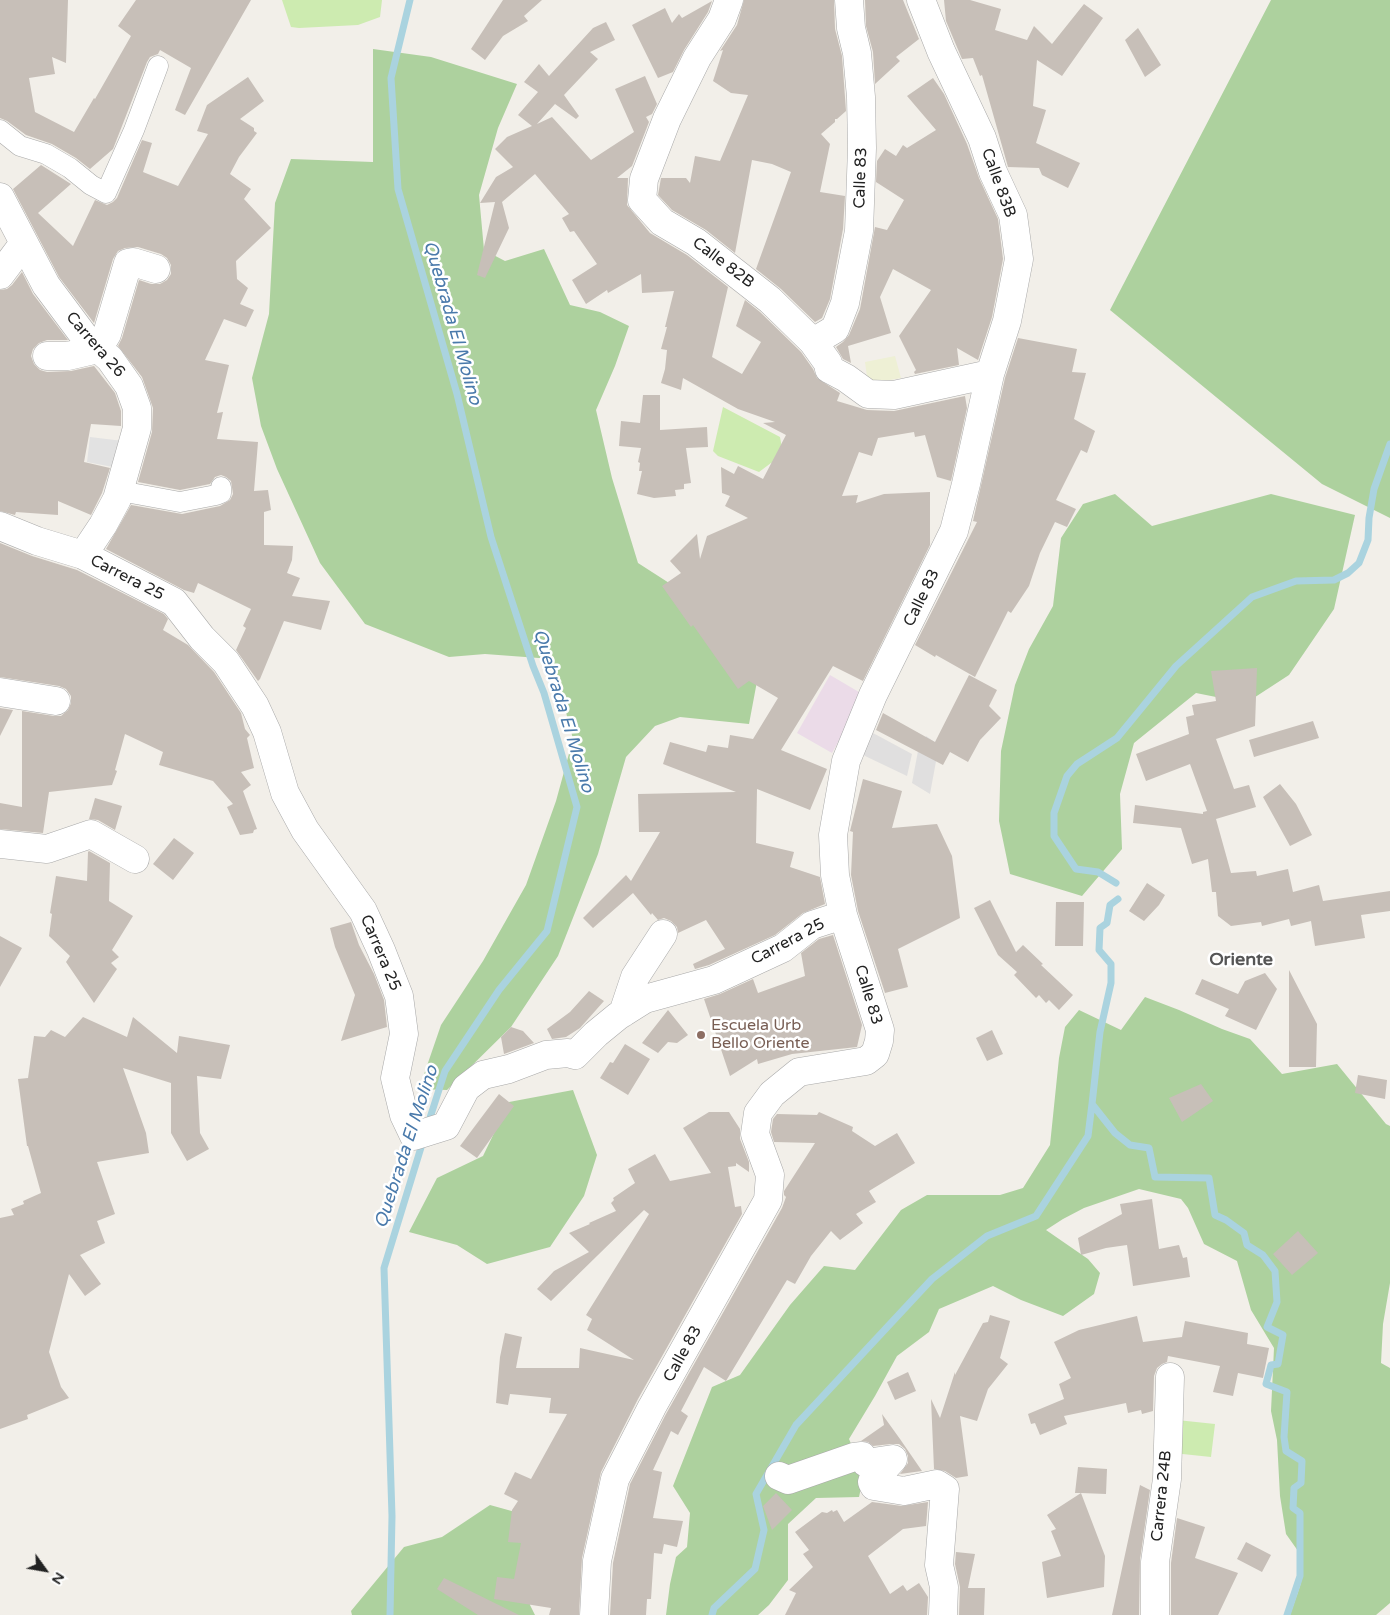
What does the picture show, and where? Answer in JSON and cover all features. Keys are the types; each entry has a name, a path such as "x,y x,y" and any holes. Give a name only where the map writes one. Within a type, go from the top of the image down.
{"street":[{"name":"Calle 82B","path":"729,0 722,19 697,58 667,119 644,178 642,200 662,222 696,242 770,300 813,342 828,362 829,370 846,378 868,394 894,395 990,374"},
{"name":"Calle 83","path":"813,342 835,329 845,303 859,231 862,148 861,97 849,0"},
{"name":"Calle 83B","path":"921,0 941,51 982,138 993,172 1013,215 1019,259 1007,320 990,374"},
{"path":"0,130 20,146 46,154 70,168 106,194 134,130 158,66"},
{"name":"Carrera 26","path":"0,197 46,285 84,336 110,360 130,386 137,408 137,428 120,491 103,525 83,555"},
{"path":"0,275 24,243"},
{"path":"47,356 68,356 98,349 107,334 128,263 134,262 156,269"},
{"name":"Calle 83","path":"594,1615 597,1561 616,1479 652,1407 768,1200 770,1175 756,1134 758,1113 772,1094 798,1072 866,1061 875,1054 880,1041 880,1030 843,915 836,875 833,835 846,761 873,695 954,531 990,374"},
{"path":"120,491 180,502 216,496 221,493 221,487"},
{"name":"Carrera 25","path":"0,526 37,541 83,555 174,602 202,638 226,662 255,706 267,732 285,793 306,830 363,911 381,950 399,996 404,1034 395,1078 404,1115 414,1136 446,1126 466,1088 483,1075 509,1069 546,1055 568,1053 576,1055 596,1034 645,999 714,980 783,948 812,926 843,915"},
{"path":"0,692 56,701"},
{"path":"0,844 48,849 91,834 135,859"},
{"path":"623,1013 635,977 663,934"},
{"name":"Carrera 24B","path":"1154,1615 1155,1562 1166,1479 1170,1377"},
{"path":"779,1476 788,1480 854,1457 862,1456 866,1463 892,1459 872,1482 874,1486 904,1491 937,1484 945,1490 939,1565 944,1587 943,1615"}],"shaded area":[{"path":"90,437 123,441 118,468 87,462"},
{"path":"830,675 864,695 832,753 797,733"},
{"path":"873,733 912,754 907,776 863,755"},
{"path":"926,736 939,745 930,794 912,783 918,751"}],"green space":[{"path":"282,0 382,0 380,17 358,25 299,28 291,27"},
{"path":"1271,0 1390,0 1390,518 1322,484 1110,310"},
{"path":"373,49 431,57 517,84 498,128 479,195 484,250 505,261 544,249 570,305 600,312 629,326 615,366 596,410 612,478 638,563 764,644 749,724 680,717 655,726 626,757 598,854 558,956 511,1027 447,1090 419,1089 441,1025 483,961 526,885 556,801 573,739 552,659 485,654 449,657 365,624 320,563 277,469 261,426 252,378 269,314 275,203 291,159 373,162"},
{"path":"895,356 901,378 868,384 865,362"},
{"path":"723,407 780,437 784,460 771,463 759,472 718,456 713,451"},
{"path":"1115,494 1152,526 1271,494 1355,515 1334,609 1289,675 1246,703 1196,693 1134,743 1120,794 1122,849 1082,896 1010,874 999,821 1001,751 1015,685 1029,649 1053,606 1061,538 1083,504"},
{"path":"1145,997 1250,1039 1282,1074 1337,1064 1386,1124 1390,1126 1390,1283 1383,1324 1381,1363 1390,1368 1390,1603 1376,1615 1290,1615 1301,1583 1303,1558 1286,1534 1280,1496 1277,1440 1271,1411 1274,1348 1251,1310 1237,1261 1204,1244 1188,1208 1181,1199 1139,1189 1084,1208 1046,1230 1088,1259 1100,1273 1094,1294 1063,1316 1021,1300 993,1286 939,1309 929,1332 897,1356 849,1439 864,1474 859,1497 816,1498 788,1524 788,1580 769,1605 758,1615 666,1615 676,1557 687,1547 690,1513 673,1486 712,1387 740,1375 790,1305 824,1266 855,1270 901,1210 927,1195 1000,1195 1023,1188 1050,1145 1059,1058 1065,1027 1079,1010 1121,1030"},
{"path":"573,1090 597,1155 584,1196 550,1247 487,1264 457,1245 409,1232 437,1178 483,1156 509,1102"},
{"path":"1177,1420 1215,1424 1211,1457 1173,1453"},
{"path":"490,1505 544,1520 530,1605 535,1615 352,1615 351,1611 404,1547 442,1537"}],"building":[{"path":"0,0 68,0 66,63 52,57 55,74 29,78 35,112 74,132 131,36 118,26 136,0 251,0 185,115 175,110 191,68 160,50 158,54 150,57 113,149 90,169 52,144 26,135 0,118"},
{"path":"503,0 542,0 524,16 528,21 503,36 485,60 471,49"},
{"path":"744,0 834,0 835,29 842,56 846,111 835,119 835,122 821,134 830,144 820,192 845,196 843,229 830,299 822,318 815,322 781,289 756,269 791,172 772,164 752,160 735,253 706,230 672,210 658,195 661,178 686,178 690,183 695,156 720,161 748,95 731,93 713,81 723,50 720,51 737,25"},
{"path":"865,0 903,0 919,39 896,57 900,61 875,84 873,52 866,26"},
{"path":"944,0 970,0 1001,9 995,30 1027,40 1034,26 1052,44 1084,4 1103,18 1062,76 1037,60 1033,106 1046,110 1036,143 1080,163 1068,188 1042,175 1039,168 1008,167 982,75 980,76 973,58 962,59 946,21"},
{"path":"712,1 708,12 684,50 673,72 658,78 632,25 665,8 672,23 679,14 682,18"},
{"path":"606,22 615,40 590,52 598,59 564,95 579,116 576,119 555,104 537,124 552,117 591,160 634,132 615,89 645,76 657,104 652,114 646,117 649,122 632,166 617,178 628,178 627,205 650,233 687,255 728,287 712,357 742,374 761,342 736,326 745,300 801,352 817,378 840,393 837,401 867,410 894,411 965,396 967,408 951,481 937,477 925,435 915,437 914,432 878,438 872,456 859,452 842,496 858,495 856,503 884,494 930,492 930,545 863,681 833,666 781,750 827,769 810,810 757,789 756,843 794,852 790,867 820,877 825,904 803,913 775,935 709,965 695,969 693,964 725,949 706,920 678,933 677,927 671,921 664,918 658,920 652,913 651,915 633,893 593,928 583,918 626,875 631,881 660,832 639,832 638,794 736,792 663,764 670,742 706,752 708,745 728,748 730,735 753,739 778,698 749,681 738,689 693,625 691,627 662,586 681,573 670,561 697,534 700,559 707,536 748,518 725,506 730,496 722,493 721,467 734,474 738,466 763,479 786,435 763,423 775,422 738,409 683,378 681,390 661,383 667,350 661,349 674,291 642,293 641,274 608,293 607,290 586,304 572,280 597,264 574,231 570,232 562,218 569,214 535,174 502,202 509,228 485,278 477,275 495,202 480,203 496,177 513,167 495,149 507,137 532,126 518,115 538,92 524,82 539,64 549,76 593,28"},
{"path":"1138,28 1161,65 1145,77 1125,40"},
{"path":"248,77 264,101 240,119 254,128 254,131 257,133 239,157 230,174 251,189 244,199 271,228 236,261 237,279 248,288 240,304 254,310 246,327 224,319 205,360 229,365 217,413 223,412 217,439 258,442 254,491 268,490 271,510 264,512 264,545 293,546 292,560 287,573 300,578 292,596 330,601 321,630 284,621 258,681 236,650 246,628 243,626 251,609 198,583 194,593 184,590 106,549 131,505 182,514 220,506 230,500 233,494 231,481 221,475 215,477 210,484 180,490 138,482 152,432 153,408 142,377 118,346 139,280 151,284 160,284 167,280 171,274 171,265 167,258 161,254 138,247 125,248 118,251 113,259 94,323 59,277 13,189 41,165 71,184 38,213 73,246 95,200 107,205 117,198 142,140 152,143 143,172 178,186 208,134 197,131 207,105"},
{"path":"933,78 944,94 998,219 1003,259 992,317 978,360 957,348 959,365 915,374 916,370 899,336 931,290 893,269 880,297 891,333 848,346 851,363 843,359 836,347 849,335 860,309 875,227 887,230 904,200 876,182 877,161 885,149 896,156 903,145 907,148 936,130 907,96"},
{"path":"22,272 33,294 68,340 47,340 39,343 33,349 31,356 34,364 40,370 47,372 71,371 94,366 115,393 121,411 121,426 91,424 84,462 110,468 102,493 91,515 58,501 58,515 16,512 15,515 0,511 0,290 7,289 12,285"},
{"path":"1018,338 1077,349 1072,372 1086,373 1074,419 1095,431 1087,453 1081,450 1056,500 1076,509 1067,527 1055,522 1040,553 1029,586 1011,613 1008,611 975,677 915,645 977,522 973,521 1005,378"},
{"path":"643,395 660,395 660,430 707,427 708,447 686,448 691,483 684,484 684,489 675,490 676,496 654,498 637,494 642,471 639,471 640,463 638,462 641,448 619,446 621,421 640,423"},
{"path":"0,543 32,556 77,570 164,614 168,619 163,630 188,645 214,672 241,713 245,729 250,735 247,738 254,768 241,772 251,785 243,791 257,829 253,833 240,835 227,807 233,804 213,781 159,765 163,752 125,734 112,785 49,792 43,833 0,829 0,803 22,807 22,711 61,716 68,710 71,696 66,689 59,686 0,677"},
{"path":"1257,668 1255,726 1216,739 1234,789 1249,785 1256,807 1216,819 1231,873 1256,871 1257,876 1288,869 1293,892 1319,885 1323,901 1390,891 1390,911 1361,915 1365,938 1315,946 1311,921 1291,926 1289,919 1262,926 1261,922 1231,926 1218,916 1216,892 1212,892 1208,859 1192,864 1181,828 1133,823 1135,805 1203,814 1203,812 1207,811 1190,764 1146,781 1136,754 1189,734 1186,717 1194,715 1192,705 1216,701 1211,671"},
{"path":"969,675 997,690 989,706 1001,718 980,740 968,762 950,752 943,765 876,730 883,713 935,742"},
{"path":"0,708 13,710 0,736"},
{"path":"1313,721 1319,738 1254,757 1249,740"},
{"path":"863,779 902,791 892,828 937,824 952,856 960,918 898,949 908,987 885,993 858,911 851,875 853,832 850,831"},
{"path":"1280,784 1296,804 1312,835 1290,846 1263,797"},
{"path":"95,798 122,806 115,830 98,820 89,819"},
{"path":"174,838 194,853 173,880 153,864"},
{"path":"89,851 110,863 109,901 133,916 112,950 119,957 111,963 117,969 94,1003 66,962 70,956 49,936 52,914 50,913 56,876 87,881"},
{"path":"1147,883 1165,895 1159,905 1144,921 1129,911"},
{"path":"990,900 1016,952 1023,945 1073,995 1059,1010 1049,1000 1046,1003 1039,995 1036,998 1014,975 1017,972 998,955 974,908"},
{"path":"1056,902 1084,902 1083,946 1055,946"},
{"path":"351,922 359,945 374,974 384,1000 387,1027 341,1041 355,995 335,947 330,928"},
{"path":"833,935 862,1025 857,1047 792,1054 758,1064 757,1059 730,1076 704,999 753,979 758,993 805,976 801,953 819,939"},
{"path":"0,936 22,948 0,987"},
{"path":"1289,970 1317,1024 1316,1067 1289,1067"},
{"path":"1265,973 1277,989 1256,1030 1225,1016 1229,1009 1195,994 1202,979 1238,994 1245,981"},
{"path":"589,991 604,1001 580,1028 566,1037 552,1039 547,1029 570,1012"},
{"path":"668,1010 688,1035 677,1043 668,1042 658,1053 642,1043"},
{"path":"83,1017 127,1037 133,1017 177,1053 179,1036 230,1045 221,1079 197,1076 200,1133 209,1149 187,1161 171,1133 171,1083 123,1068 146,1133 149,1153 97,1162 115,1214 97,1221 105,1243 80,1255 101,1284 85,1296 69,1274 49,1352 61,1387 69,1398 27,1415 28,1419 0,1429 0,1218 14,1215 11,1209 24,1204 23,1201 41,1193 27,1146 18,1079 28,1078 34,1036 45,1037 51,1030 65,1037"},
{"path":"511,1027 523,1031 534,1043 504,1054 501,1037"},
{"path":"992,1030 1003,1054 987,1061 976,1038"},
{"path":"625,1044 650,1059 628,1095 600,1078 610,1062 613,1063"},
{"path":"1358,1075 1387,1080 1385,1099 1355,1093"},
{"path":"1201,1084 1213,1101 1182,1122 1169,1098"},
{"path":"499,1094 514,1106 477,1158 460,1146"},
{"path":"709,1112 729,1112 740,1129 740,1139 749,1162 749,1172 736,1163 736,1166 728,1167 735,1207 741,1206 742,1214 638,1399 601,1472 582,1558 579,1615 549,1615 551,1608 494,1599 497,1577 514,1579 521,1543 508,1542 512,1510 518,1501 504,1494 515,1472 531,1479 567,1414 549,1413 551,1398 510,1394 508,1405 496,1403 500,1357 505,1333 522,1337 516,1368 579,1368 580,1348 634,1360 587,1330 592,1319 586,1315 649,1214 644,1210 551,1301 537,1289 554,1271 589,1252 569,1233 616,1211 611,1203 614,1200 613,1198 635,1183 628,1169 655,1154 670,1181 711,1173 683,1128"},
{"path":"819,1112 853,1127 852,1131 875,1146 897,1133 915,1163 869,1191 876,1202 856,1214 863,1223 840,1240 831,1231 811,1256 795,1284 787,1280 726,1381 704,1367 681,1411 688,1416 678,1435 671,1431 653,1470 662,1472 653,1518 683,1521 677,1547 664,1544 662,1554 654,1553 651,1599 647,1599 646,1615 610,1615 613,1563 630,1484 666,1414 782,1208 786,1197 784,1191 815,1143 774,1142 771,1132 773,1119 777,1114 817,1115"},
{"path":"1152,1199 1159,1249 1179,1245 1183,1258 1187,1257 1190,1277 1133,1286 1127,1245 1106,1248 1081,1255 1078,1238 1122,1214 1120,1204"},
{"path":"1298,1231 1318,1253 1292,1275 1273,1254"},
{"path":"990,1315 1010,1321 1000,1358 1008,1364 988,1389 977,1421 960,1416 968,1476 956,1478 945,1471 934,1469 931,1399 940,1418 955,1372 955,1375 983,1323 988,1322"},
{"path":"1137,1316 1143,1342 1182,1337 1185,1321 1248,1333 1247,1344 1269,1348 1263,1378 1238,1373 1233,1396 1213,1392 1220,1366 1168,1356 1167,1362 1157,1368 1154,1376 1153,1411 1142,1414 1141,1410 1128,1413 1126,1403 1064,1416 1067,1424 1040,1435 1035,1423 1031,1424 1028,1414 1064,1399 1059,1384 1071,1378 1054,1342 1079,1330"},
{"path":"908,1372 916,1391 895,1400 887,1382"},
{"path":"882,1414 922,1471 900,1474 908,1463 908,1456 905,1449 899,1444 873,1446 868,1442 861,1441 884,1425"},
{"path":"1078,1467 1107,1469 1106,1494 1075,1493"},
{"path":"1140,1485 1150,1490 1140,1560 1139,1615 1112,1615"},
{"path":"776,1493 792,1510 772,1530 763,1506"},
{"path":"1081,1493 1105,1556 1104,1587 1047,1598 1042,1562 1061,1556 1051,1531 1056,1529 1047,1515"},
{"path":"872,1502 902,1506 928,1502 926,1526 903,1529 868,1556 890,1594 903,1585 907,1591 919,1583 928,1597 927,1615 785,1615 796,1593 789,1590 813,1567 803,1554 809,1550 795,1532 822,1512 827,1513 837,1510 844,1522"},
{"path":"1177,1518 1205,1527 1195,1558 1238,1573 1218,1615 1171,1615 1171,1563"},
{"path":"1246,1542 1271,1555 1262,1572 1237,1559"},
{"path":"956,1552 975,1554 968,1588 985,1588 984,1615 959,1615 960,1587 955,1564"},
{"path":"444,1578 519,1615 478,1615 437,1589"}],"waterway":[{"name":"Quebrada El Molino","path":"410,0 391,78 398,189 457,394 491,537 533,666 544,693 577,807 547,931 499,990 445,1071 428,1124"},
{"path":"1116,883 1098,872 1076,869 1054,836 1054,813 1067,776 1077,764 1117,738 1176,666 1252,597 1296,581 1334,580 1348,573 1359,563 1368,540 1369,518 1374,489 1390,444"},
{"path":"1118,899 1110,905 1107,923 1100,928 1099,950 1111,964 1111,983 1100,1032 1092,1104 1115,1133 1130,1145 1149,1148 1155,1177 1209,1178 1215,1215 1226,1220 1244,1233 1247,1245 1263,1255 1275,1271 1277,1302 1267,1327 1283,1335 1278,1364 1271,1365 1266,1384 1287,1392 1284,1437 1286,1451 1302,1461 1301,1483 1294,1488 1293,1508 1300,1513 1300,1576 1287,1615"},
{"path":"712,1615 714,1608 755,1569 764,1530 756,1494 796,1425 932,1279 987,1236 1036,1216 1088,1136 1092,1104"},
{"name":"Quebrada El Molino","path":"390,1615 392,1516 384,1268 423,1141"}],"place":[{"name":"Escuela Urb Bello Oriente","path":"701,1035"}],"district":[{"name":"Oriente","path":"1241,960"}]}
